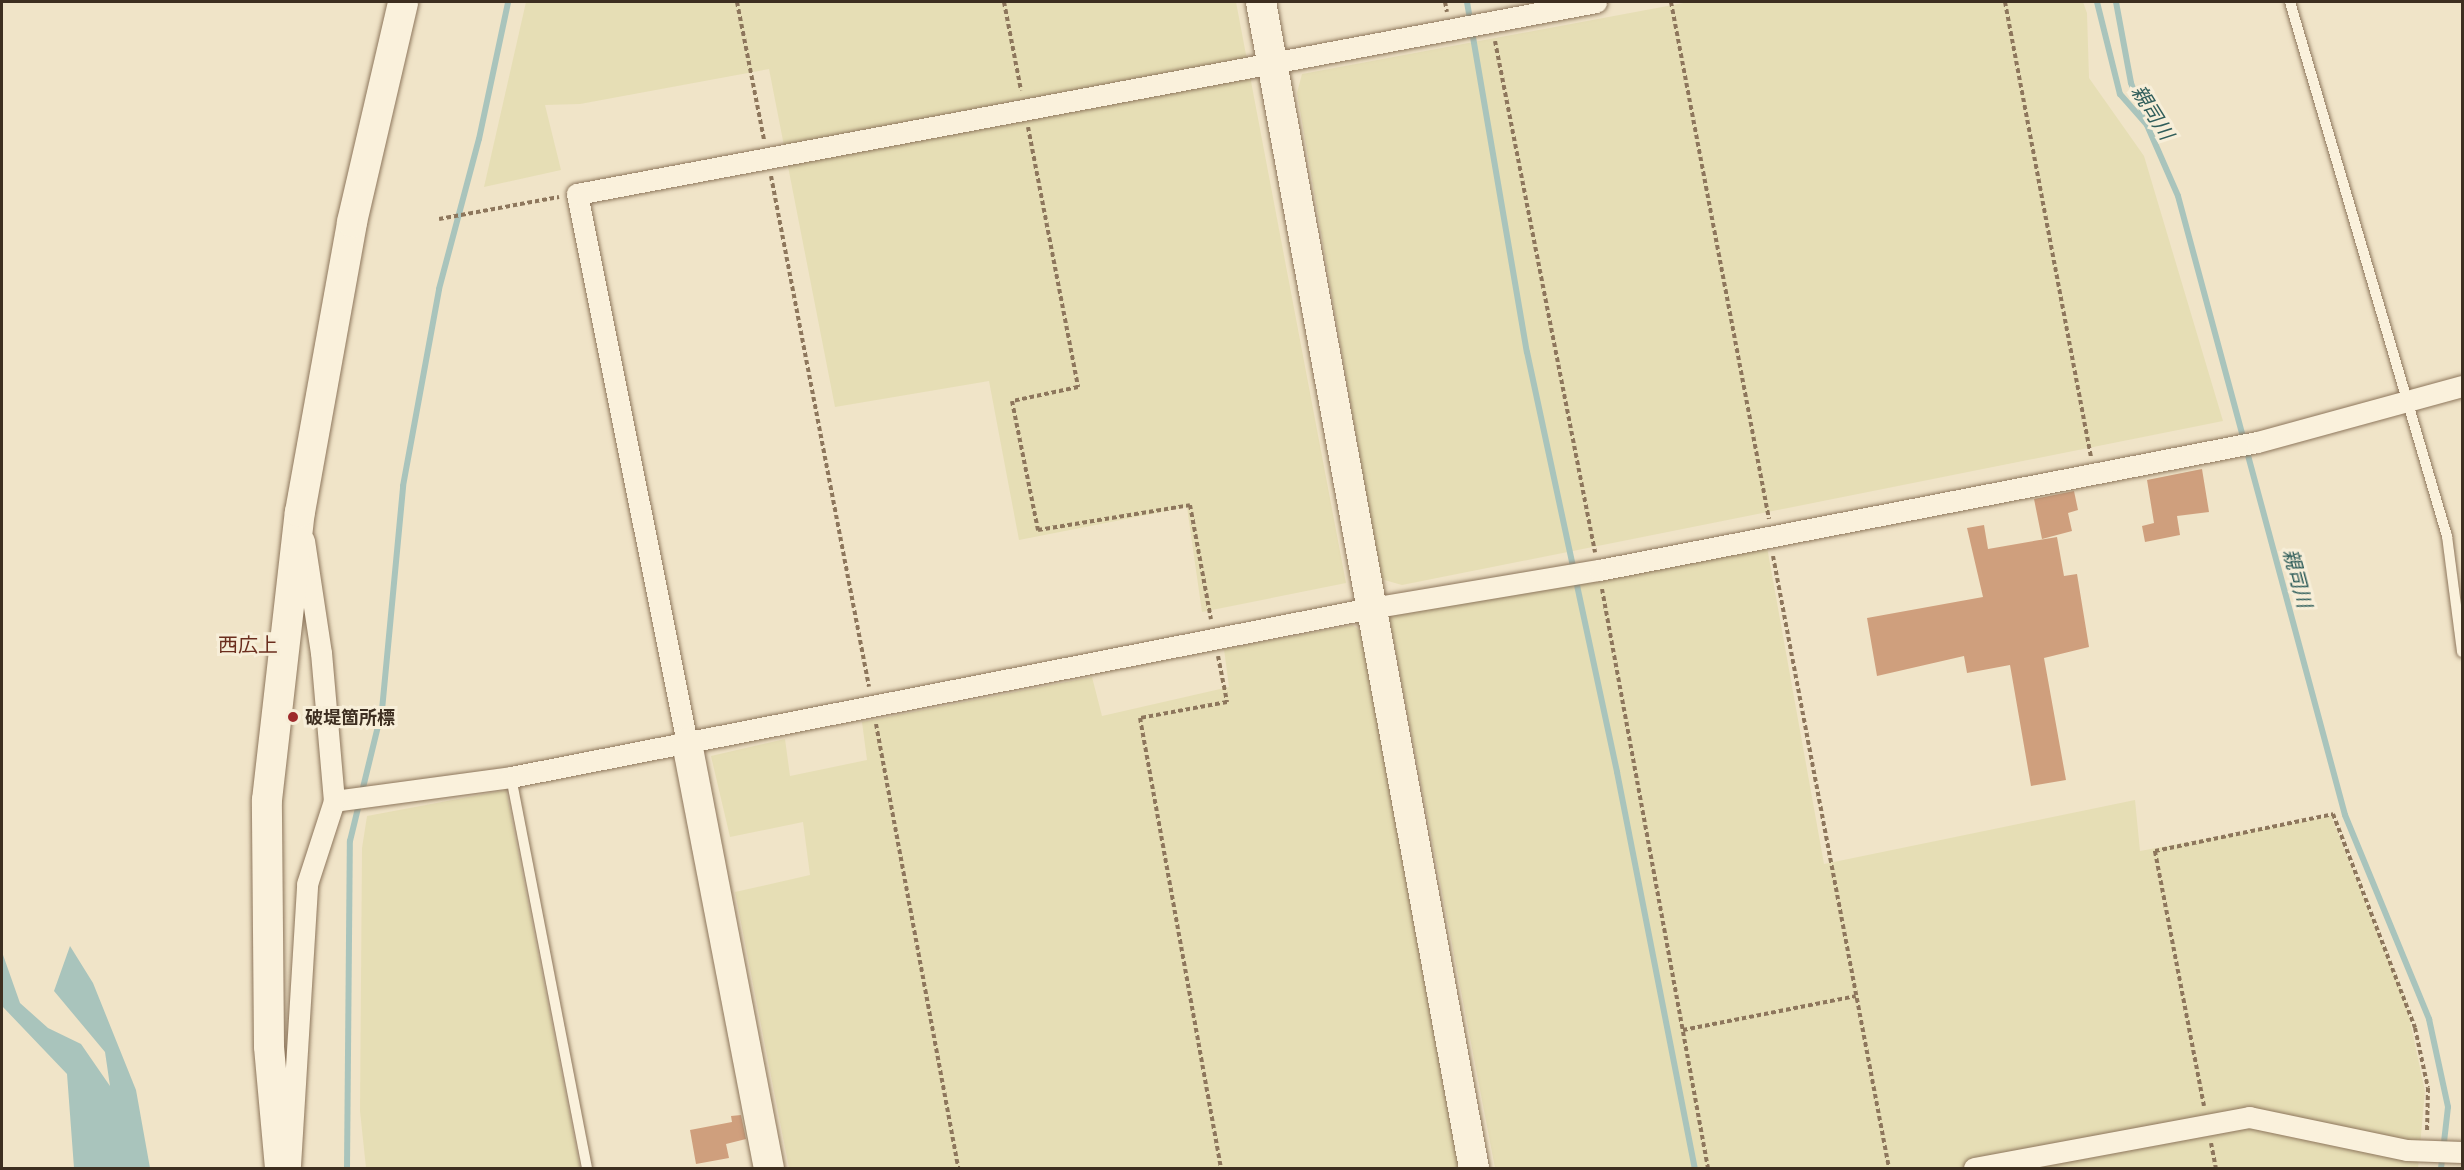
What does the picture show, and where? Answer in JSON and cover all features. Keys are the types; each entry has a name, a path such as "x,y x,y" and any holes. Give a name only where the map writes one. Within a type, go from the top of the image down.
{"street":[{"path":"280,1168 269,1046 265,826 300,512 352,222 403,2"},
{"path":"1261,2 1474,1168"},
{"path":"769,1168 578,194 1596,2"},
{"path":"334,801 511,777 873,708 1371,608 1599,570 2227,446 2257,442 2463,386"},
{"path":"289,1168 307,884 334,801 321,653 300,512"},
{"path":"1974,1168 2249,1118 2426,1151 2463,1152"}],"lane":[{"path":"2290,2 2409,400 2447,536 2463,652"},
{"path":"511,777 587,1168"}],"path":[{"path":"737,2 873,708 958,1168"},
{"path":"1005,2 1078,387 1012,401 1038,530 1190,505 1227,702 1140,718 1221,1168"},
{"path":"1671,2 1889,1168"},
{"path":"2005,2 2094,472"},
{"path":"1492,23 1599,570 1708,1168"},
{"path":"439,219 578,194"},
{"path":"2216,1168 2155,850 2332,814 2415,1028 2428,1088 2426,1151"},
{"path":"1683,1030 1856,996"}],"shaded area":[{"path":"526,2 1236,2 1346,583 1202,612 1187,507 1019,540 989,381 835,407 769,69 580,104 545,105 561,170 484,187"},
{"path":"1689,2 2083,2 2087,13 2089,78 2144,156 2223,421 1402,585 1381,579 1297,93 1302,74"},
{"path":"1767,547 1824,864 2135,800 2140,851 2331,816 2406,1002 2425,1091 2418,1168 1495,1168 1389,616"},
{"path":"1352,625 1366,634 1469,1168 789,1168 735,892 810,875 803,822 730,837 711,756 785,739 790,776 867,760 862,722 1092,677 1102,716 1229,687 1224,649"},
{"path":"506,790 580,1168 366,1168 360,1111 362,848 367,816"}],"water":[{"path":"70,946 93,983 136,1090 150,1168 74,1168 67,1074 2,1006 2,952 20,1003 48,1028 81,1044 110,1086 105,1052 54,991"}],"building":[{"path":"2202,469 2209,512 2177,516 2180,535 2145,542 2142,526 2154,523 2147,480"},
{"path":"2074,491 2078,510 2068,513 2072,531 2042,539 2034,499"},
{"path":"1984,525 1988,549 2057,537 2064,576 2077,574 2089,647 2044,658 2066,780 2031,786 2010,665 1967,673 1964,656 1877,676 1867,618 1983,597 1967,528"},
{"path":"741,1115 746,1139 726,1144 729,1158 696,1164 690,1130 732,1122 731,1116"}],"waterway":[{"path":"347,1168 350,841 382,710 403,486 439,289 479,139 508,2"},
{"path":"1467,2 1527,352 1617,772 1695,1168"},
{"name":"親司川","path":"2097,2 2120,94 2147,125 2178,196 2345,815 2429,1019 2448,1107 2441,1168"},
{"path":"2116,2 2131,83 2145,119"}],"place":[{"name":"破堤箇所標","path":"293,717"}],"district":[{"name":"西広上","path":"248,644"}]}
